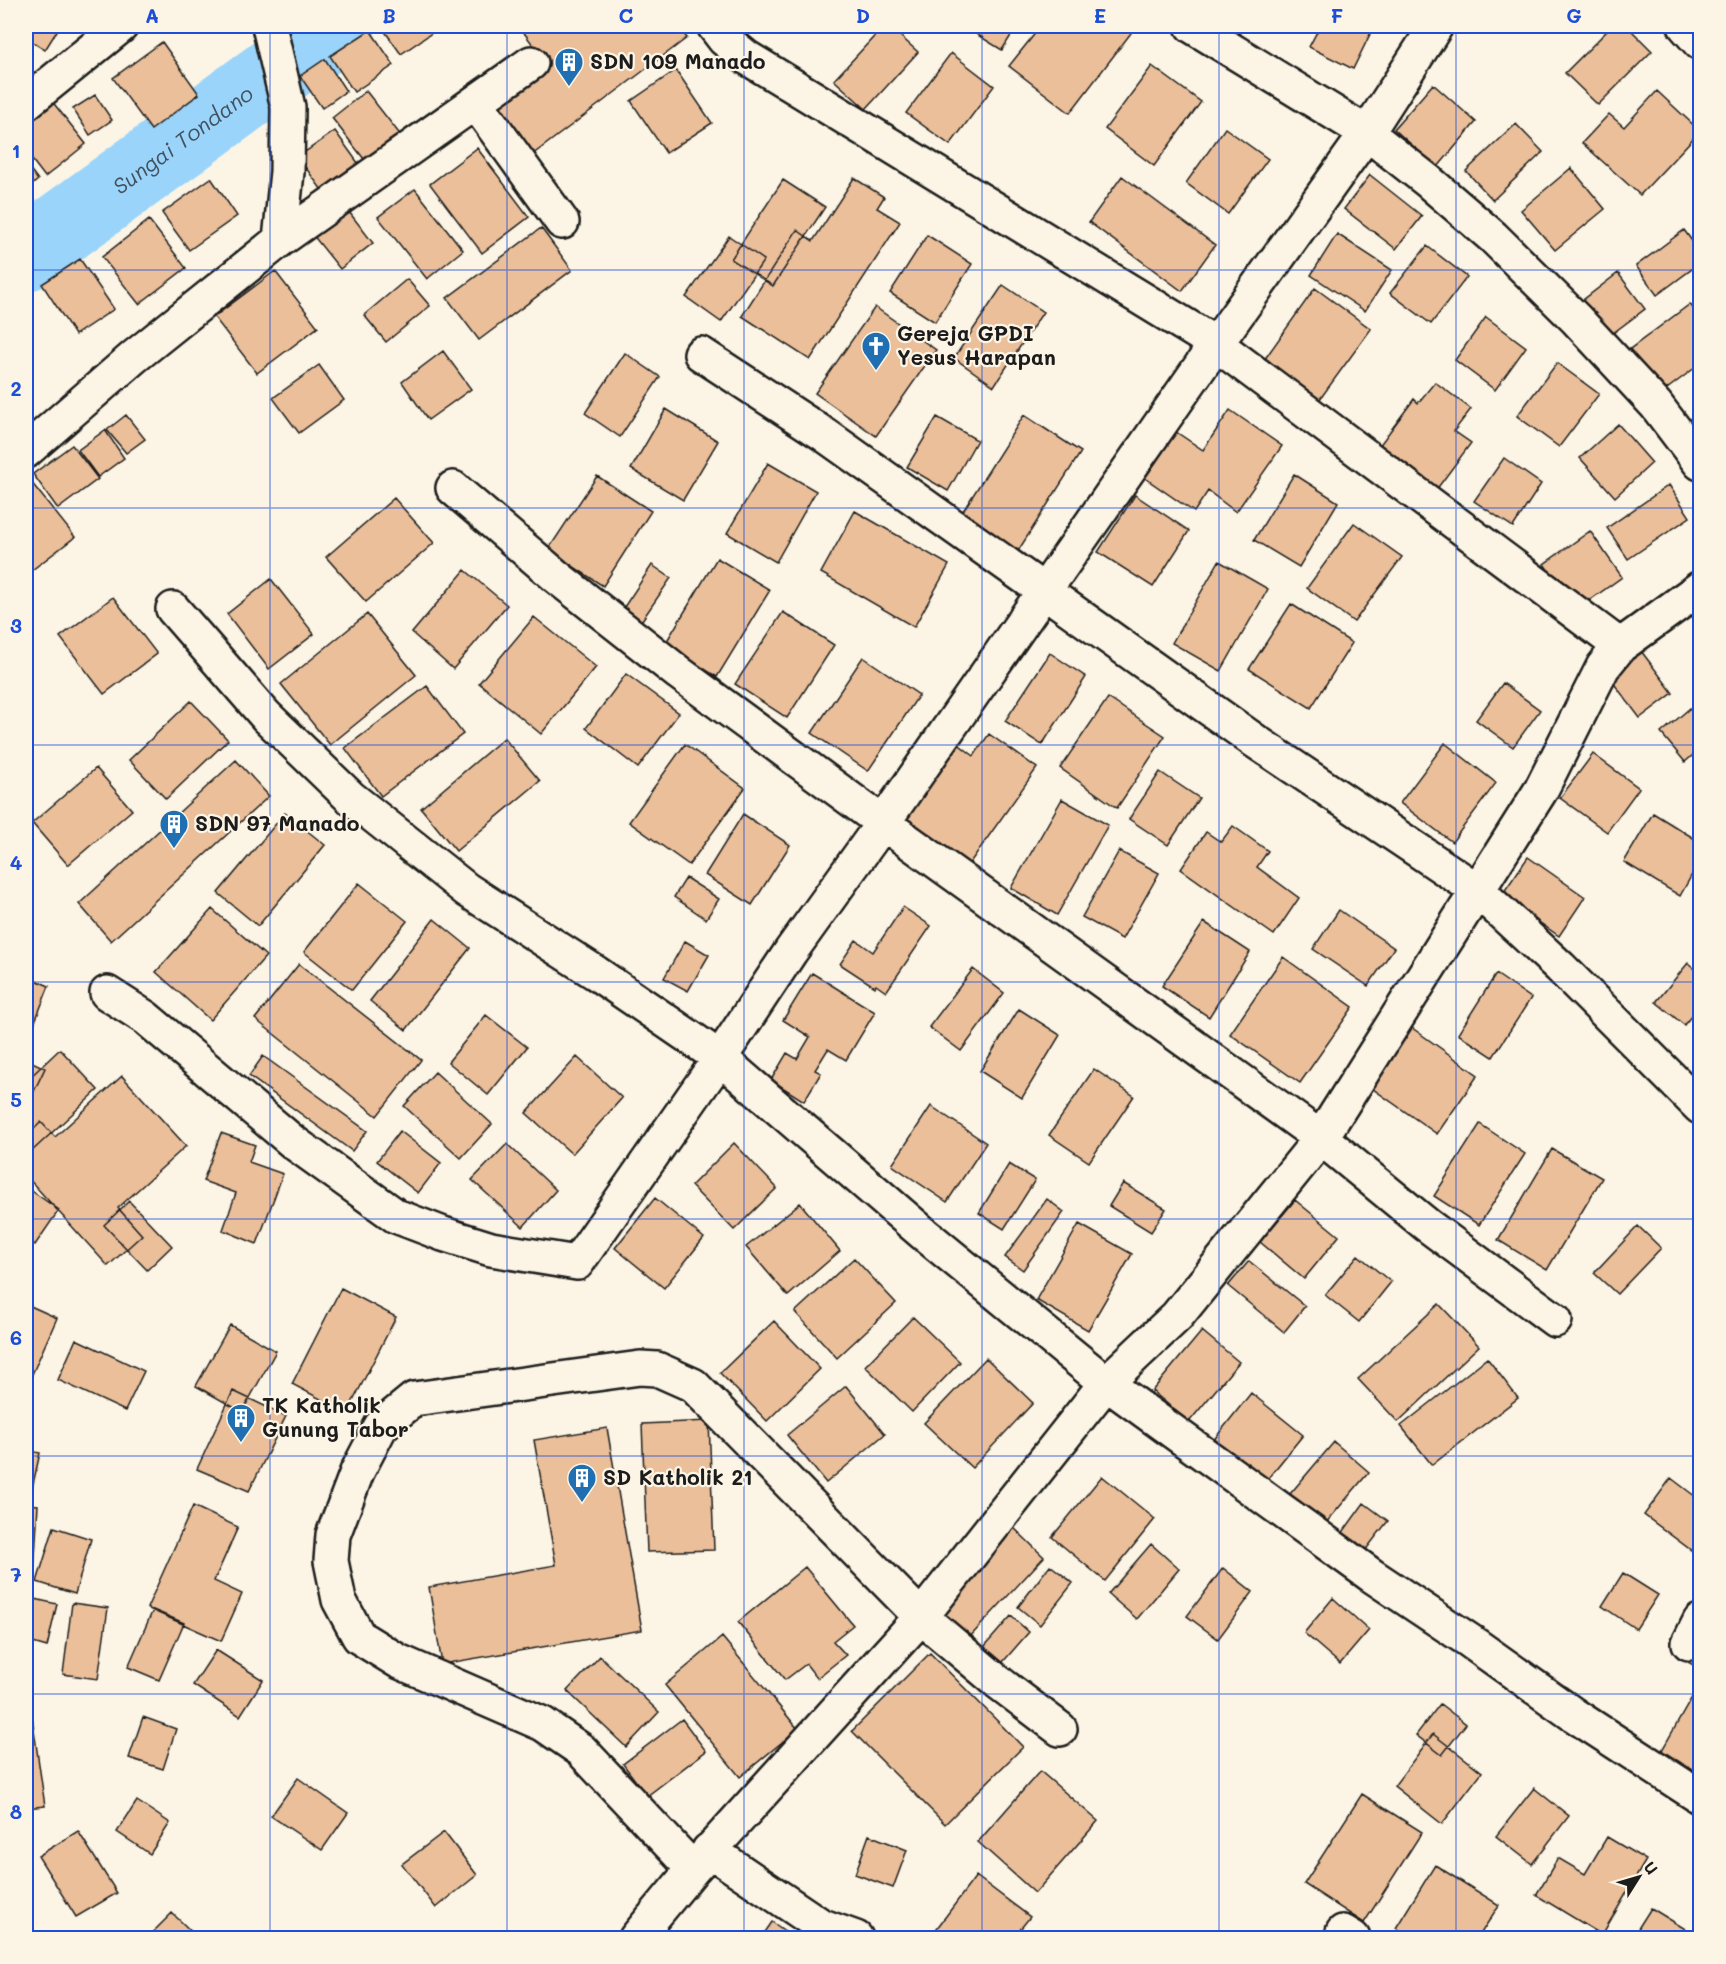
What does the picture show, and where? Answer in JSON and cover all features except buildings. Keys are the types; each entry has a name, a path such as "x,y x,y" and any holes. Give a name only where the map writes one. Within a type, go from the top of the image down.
{"street":[{"path":"26,103 121,26"},
{"path":"714,26 724,39 746,57 1216,344 1620,646"},
{"path":"1192,26 1367,133 1428,181 1493,237 1576,319 1656,405 1701,463"},
{"path":"107,993 146,1018 293,1142 396,1216 443,1234 491,1248 577,1263 720,1058 791,951 883,823 963,705 1046,591 1216,344 1367,133 1436,26"},
{"path":"1685,26 1701,43"},
{"path":"270,27 288,107 287,172 280,240"},
{"path":"26,451 152,342 280,240 531,63"},
{"path":"476,103 562,222"},
{"path":"701,354 825,435 1255,741 1477,890 1560,967 1701,1107"},
{"path":"453,488 557,577 660,658 883,823 1321,1138 1428,1224 1555,1320"},
{"path":"647,1934 701,1859 921,1617 1106,1383 1177,1316 1321,1138 1541,790 1604,667 1620,646 1701,588"},
{"path":"173,609 266,716 350,797 467,890 596,973 720,1058 923,1233 1106,1383 1371,1575 1470,1641 1574,1716 1701,1797"},
{"path":"856,1938 820,1925 701,1859 581,1750 543,1724 398,1661 359,1637 339,1600 331,1562 333,1535 357,1472 381,1425 414,1399 640,1368 657,1369 693,1385 921,1617 998,1682 1060,1729"}],"waterway":[{"name":"Sungai Tondano","path":"26,254 339,26"}],"place":[{"name":"SDN 109 Manado","path":"569,88"},
{"name":"Gereja GPDI Yesus Harapan","path":"876,372"},
{"name":"SDN 97 Manado","path":"174,850"},
{"name":"TK Katholik Gunung Tabor","path":"241,1444"},
{"name":"SD Katholik 21","path":"582,1504"}]}
